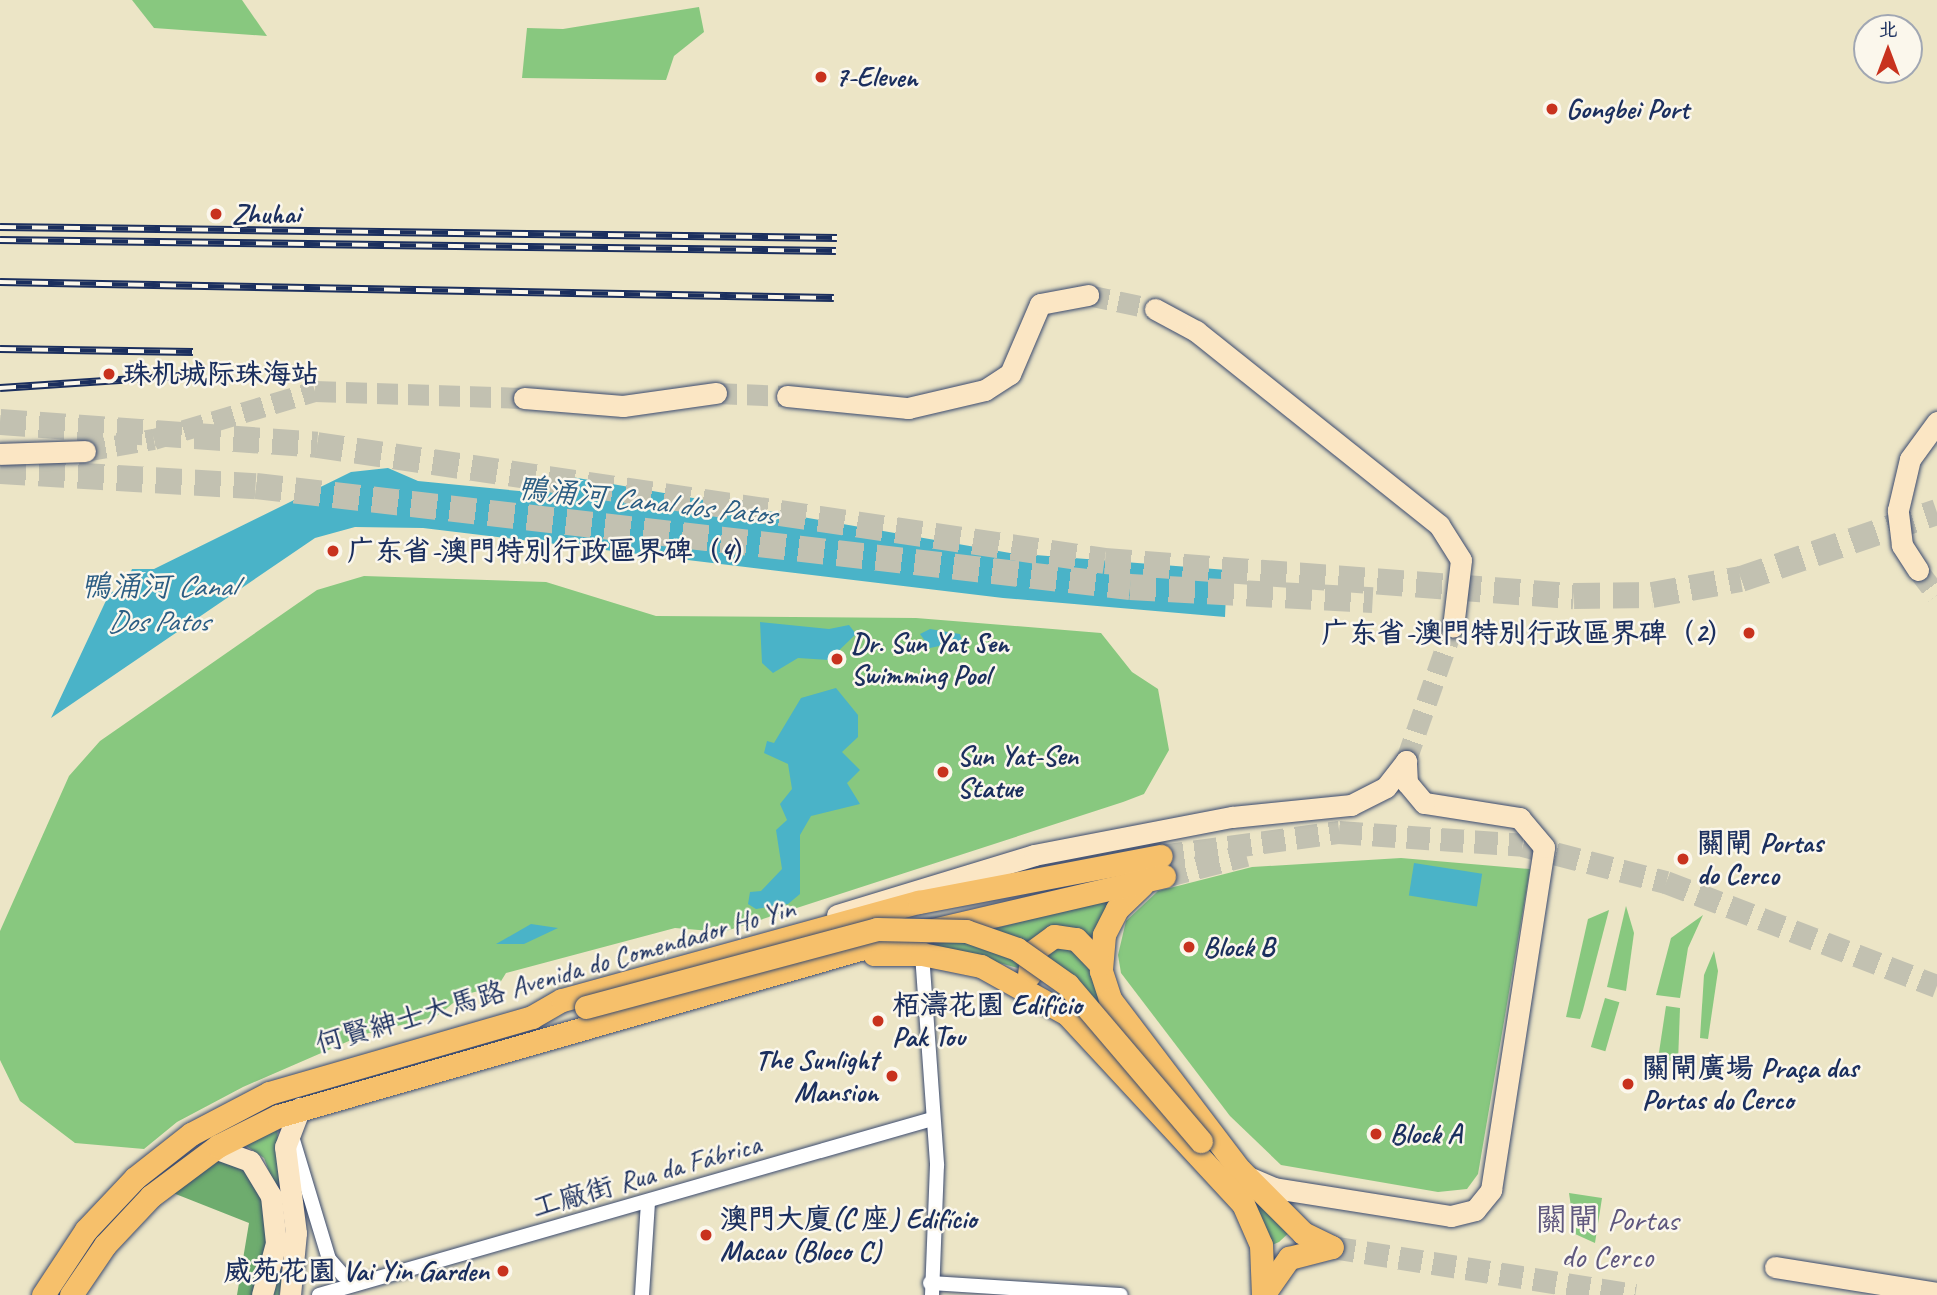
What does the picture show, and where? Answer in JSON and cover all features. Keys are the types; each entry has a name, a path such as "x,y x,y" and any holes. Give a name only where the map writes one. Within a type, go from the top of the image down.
{"main road":[{"path":"788,396 908,408 985,390 1010,373 1040,304 1088,295"},
{"path":"1156,309 1196,331 1439,525 1461,560 1453,627"},
{"path":"524,398 623,406 716,393"},
{"path":"1918,570 1902,545 1898,510 1910,459 1937,422"},
{"path":"0,454 85,451"},
{"path":"532,1017 586,1007 869,931 913,926 966,931 1017,949 1068,985 1201,1141 1240,1170 1274,1188 1451,1216 1475,1210 1491,1191 1545,850 1537,831 1520,818 1423,803 1407,783 1406,761 1387,787 1358,803 1232,817 1034,855 897,893 743,950"},
{"path":"1100,964 1117,909 1163,866"},
{"name":"何賢紳士大馬路 Avenida do Comendador Ho Yin","path":"43,1295 75,1244 121,1190 214,1121 303,1081 532,1017 562,1000 919,902 1163,866"},
{"name":"何賢紳士大馬路 Avenida do Comendador Ho Yin","path":"71,1295 138,1208 214,1148 294,1117 830,961 902,937 1163,866"},
{"path":"1042,995 1028,965 1044,940 1074,938 1100,964 1113,1006 1240,1170 1303,1233 1332,1247 1307,1249 1284,1261 1264,1295"},
{"path":"830,961 922,954 981,966 1042,995 1090,1035 1237,1195 1261,1245 1264,1295"},
{"path":"290,1295 296,1233 285,1147 294,1117"},
{"path":"214,1148 250,1161 271,1196 276,1243 262,1295"},
{"path":"1775,1267 1889,1289 1937,1293"}],"street":[{"path":"922,954 937,1165 931,1289 1121,1295"},
{"path":"294,1117 332,1264 352,1279 373,1279"},
{"name":"工廠街 Rua da Fábrica","path":"319,1295 932,1119"},
{"path":"642,1295 648,1201"}],"green space":[{"path":"132,0 242,0 267,36 154,28"},
{"path":"699,7 704,32 674,56 666,80 522,78 527,28 563,29"},
{"path":"364,576 546,582 656,616 916,618 1101,633 1132,672 1158,689 1169,750 1144,794 1123,802 723,932 675,928 506,973 498,986 463,995 437,1016 365,1034 243,1087 177,1122 144,1149 75,1143 20,1101 0,1060 0,931 69,776 100,741 317,590"},
{"path":"1401,858 1530,869 1478,1174 1467,1189 1438,1192 1281,1165 1230,1116 1121,973 1118,955 1126,921 1158,891 1252,867"},
{"path":"1116,897 1101,1003 1092,1008 1018,968 931,945"},
{"path":"1626,906 1634,933 1626,991 1607,987"},
{"path":"1609,910 1580,1019 1566,1017 1588,919"},
{"path":"1703,915 1688,948 1680,998 1656,995 1671,938"},
{"path":"1714,951 1718,971 1708,1039 1700,1038 1704,975"},
{"path":"1605,998 1619,1002 1605,1051 1591,1047"},
{"path":"1666,1006 1680,1008 1678,1062 1658,1059"},
{"path":"277,1125 286,1264 279,1295 272,1295 282,1206 264,1158 239,1141"},
{"path":"215,1158 240,1162 262,1189 272,1240 255,1295 237,1295 249,1223 168,1191"},
{"path":"1234,1169 1293,1229 1279,1242 1272,1245"},
{"path":"1569,1193 1602,1198 1595,1243 1575,1234"}],"water":[{"name":"鴨涌河 Canal Dos Patos","path":"388,468 418,481 519,491 549,489 566,476 1010,553 1227,570 1225,617 1003,598 423,528 355,527 315,538 51,718 110,592 123,591 132,569 154,569 351,472"},
{"path":"760,622 829,629 849,625 856,634 829,660 798,658 773,673 762,663"},
{"path":"930,629 960,634 962,641 930,648 920,634"},
{"path":"836,688 858,715 858,737 842,752 860,770 847,783 860,804 811,816 800,835 800,894 788,904 756,909 748,904 750,892 761,891 782,869 776,830 787,820 780,804 792,789 788,764 764,753 767,741 774,743 801,698"},
{"path":"1414,863 1482,874 1477,906 1409,896"},
{"path":"531,924 558,928 524,944 496,944"}],"tunnel":[{"path":"1088,295 1155,309"},
{"path":"85,451 154,439 315,391 524,398"},
{"path":"716,393 787,396"},
{"path":"0,422 317,445 1105,561 1574,596 1652,595 1741,579 1937,512"},
{"path":"0,471 256,486 1130,587 1373,600"},
{"path":"1918,570 1937,595"},
{"path":"1406,761 1453,627"},
{"path":"1161,856 1339,832 1523,845 1666,882 1937,986"},
{"path":"1164,876 1246,855"},
{"path":"1332,1247 1635,1295"}],"railway":[{"path":"0,227 837,238"},
{"path":"0,240 836,251"},
{"path":"0,282 834,298"},
{"path":"0,349 193,352"},
{"path":"0,388 195,375"}],"place":[{"name":"7-Eleven","path":"821,77"},
{"name":"Gongbei Port","path":"1552,109"},
{"name":"Zhuhai","path":"216,214"},
{"name":"珠机城际珠海站","path":"109,374"},
{"name":"广东省-澳門特別行政區界碑（4）","path":"333,551"},
{"name":"广东省-澳門特別行政區界碑（2）","path":"1749,633"},
{"name":"Dr. Sun Yat Sen Swimming Pool","path":"837,659"},
{"name":"Sun Yat-Sen Statue","path":"943,772"},
{"name":"關閘 Portas do Cerco","path":"1683,859"},
{"name":"Block B","path":"1189,947"},
{"name":"栢濤花園 Edifício Pak Tou","path":"878,1021"},
{"name":"The Sunlight Mansion","path":"892,1076"},
{"name":"關閘廣場 Praça das Portas do Cerco","path":"1628,1084"},
{"name":"Block A","path":"1376,1134"},
{"name":"澳門大廈(C 座) Edifício Macau (Bloco C)","path":"706,1235"},
{"name":"威苑花園 Vai Yin Garden","path":"503,1271"}],"district":[{"name":"關閘 Portas do Cerco","path":"1607,1240"}],"water label":[{"name":"鴨涌河 Canal dos Patos","path":"646,501"}]}
